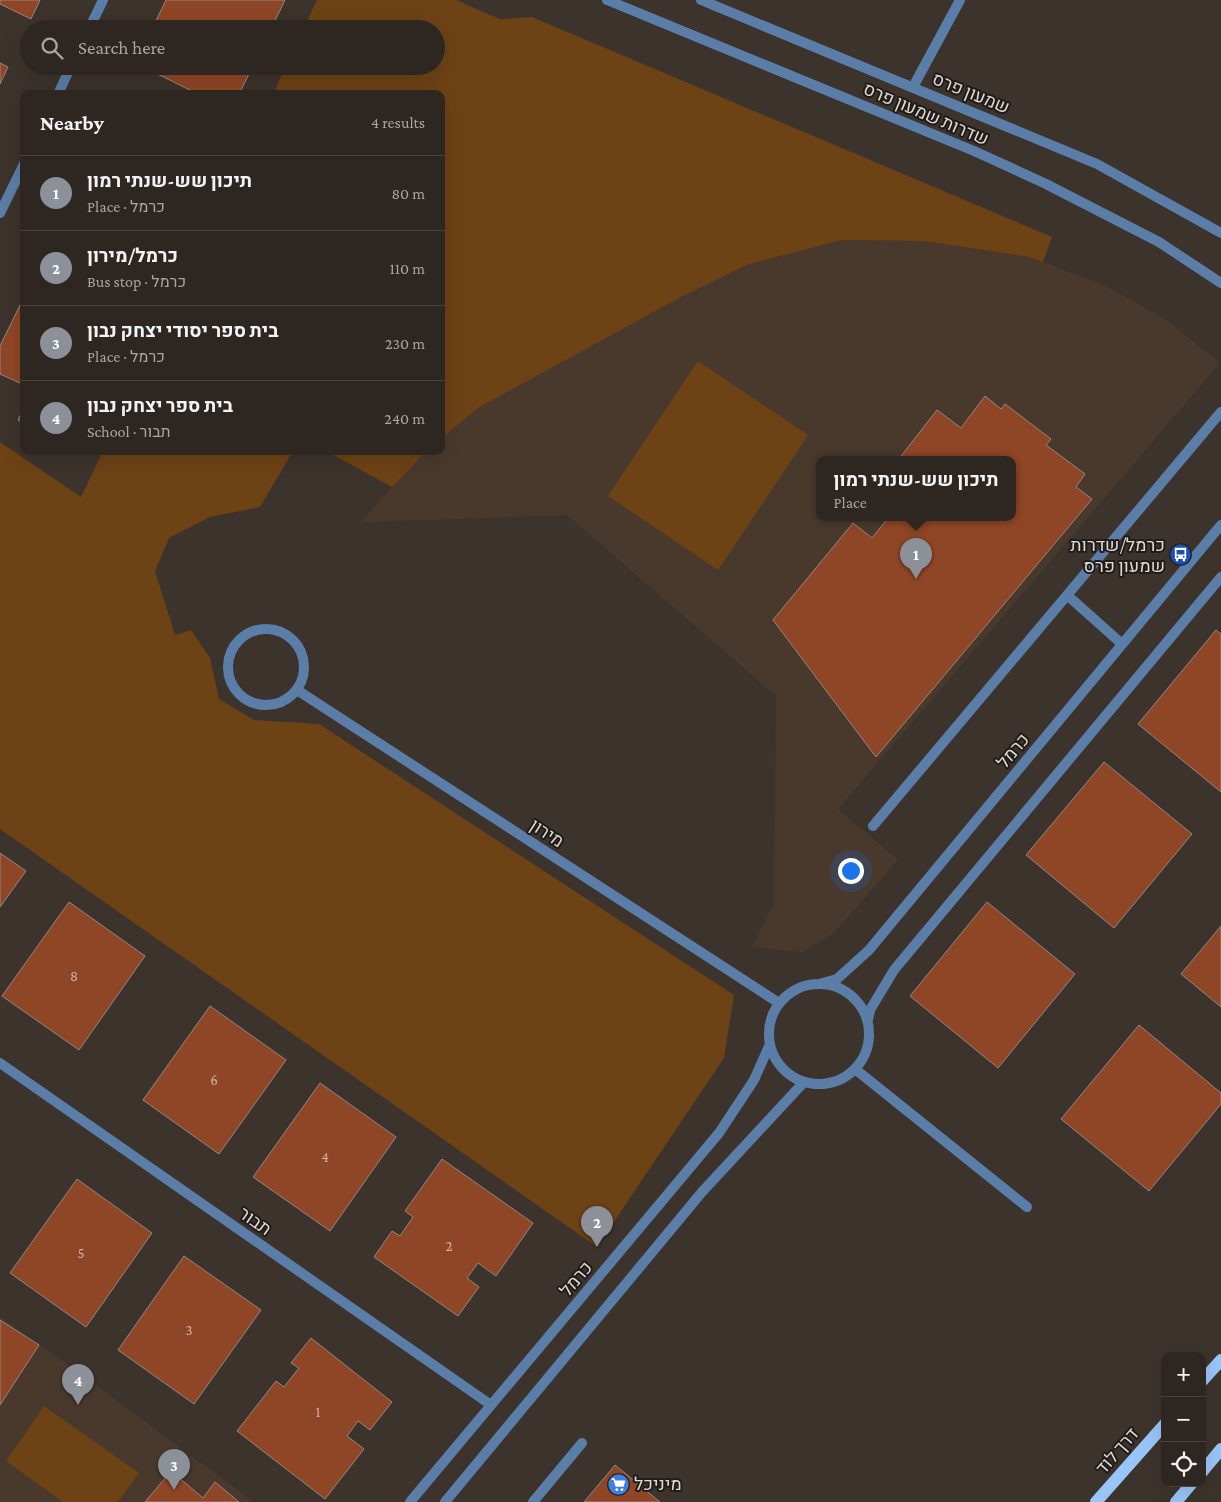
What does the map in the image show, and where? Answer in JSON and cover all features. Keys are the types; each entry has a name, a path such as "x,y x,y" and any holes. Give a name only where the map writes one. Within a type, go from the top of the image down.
{"main road":[{"path":"1206,1377 1221,1360"},
{"name":"דרך לוד","path":"1096,1502 1161,1429"},
{"path":"1206,1467 1221,1449"},
{"path":"1176,1502 1189,1487"}],"street":[{"path":"93,20 103,0"},
{"name":"שדרות שמעון פרס","path":"607,0 965,148 1044,183 1159,242 1221,283"},
{"name":"שמעון פרס","path":"701,0 1097,164 1221,233"},
{"path":"913,87 960,0"},
{"path":"60,90 67,75"},
{"path":"0,214 20,172"},
{"path":"873,826 1221,412"},
{"name":"כרמל","path":"819,984 837,979 869,950 1221,525"},
{"path":"868,1020 873,1004 894,970 1221,577"},
{"path":"1067,596 1122,644"},
{"path":"260,629 273,629 285,634 295,642 302,653 304,666 303,678 297,690 288,699 277,705 264,706 252,704 241,698 232,688 227,664 230,652 237,641 248,633 260,629"},
{"name":"מירון","path":"297,690 779,1003"},
{"path":"819,984 839,987 862,1007 868,1020 870,1035 867,1050 850,1075 835,1082 819,1085 804,1082 783,1070 776,1060 770,1044 770,1024 779,1003 789,994 800,988 819,984"},
{"name":"כרמל","path":"410,1502 719,1134 754,1080 770,1044"},
{"name":"תבור","path":"0,1063 491,1406"},
{"path":"855,1069 1027,1207"},
{"path":"445,1502 702,1192 804,1082"},
{"path":"533,1502 582,1443"}],"shaded area":[{"path":"317,0 456,0 500,19 532,17 1052,237 1043,262 1030,257 924,241 842,240 749,264 683,296 478,408 445,436 445,90 275,90 282,75 445,75 445,20 307,20"},
{"path":"842,240 924,241 1030,257 1106,286 1165,319 1220,363 838,809 898,860 833,934 802,952 752,947 774,903 776,696 567,515 361,522 422,455 445,455 445,436 478,408 683,296 749,264"},
{"path":"698,361 808,435 718,570 608,496"},
{"path":"0,442 81,497 101,455 291,455 260,507 210,517 169,538 155,571 175,635 191,630 210,658 219,699 254,720 319,724 734,995 724,1058 597,1247 0,829"},
{"path":"333,455 423,455 392,487"},
{"path":"0,1317 67,1364 254,1502 0,1502"},
{"path":"44,1406 139,1473 118,1502 63,1502 6,1461"}],"building":[{"path":"0,0 40,0 31,19 0,4"},
{"path":"166,0 285,0 275,20 156,20"},
{"path":"0,63 8,67 0,84"},
{"path":"159,75 248,75 241,90 190,90"},
{"path":"20,305 20,383 0,374 0,346"},
{"path":"985,396 1001,409 1005,404 1051,439 1046,445 1085,474 1076,487 1092,499 876,757 773,620 853,523 872,538 886,521 1016,521 1016,456 901,456 937,410 961,428"},
{"path":"1216,630 1221,634 1221,792 1138,724"},
{"path":"1104,762 1192,834 1114,928 1026,855"},
{"path":"0,853 26,871 0,907"},
{"path":"69,902 145,956 79,1050 2,996"},
{"path":"987,902 1075,974 998,1068 910,996"},
{"path":"1221,926 1221,1007 1181,974"},
{"path":"210,1006 286,1060 219,1154 143,1100"},
{"path":"1139,1025 1221,1093 1221,1104 1149,1191 1061,1119"},
{"path":"320,1083 396,1137 330,1231 253,1177"},
{"path":"442,1159 533,1223 496,1276 478,1263 467,1278 479,1287 458,1316 374,1257 392,1231 400,1236 413,1217 405,1211"},
{"path":"77,1179 152,1233 86,1327 10,1273"},
{"path":"184,1256 261,1310 194,1404 118,1350"},
{"path":"0,1320 39,1345 0,1405"},
{"path":"311,1338 392,1402 370,1430 358,1421 347,1436 364,1449 325,1499 237,1431 276,1381 284,1387 299,1368 291,1363"},
{"name":"מיניכל","path":"615,1465 660,1502 584,1502"},
{"path":"171,1471 203,1498 215,1482 239,1502 145,1502"}],"place":[{"name":"כרמל/שדרות שמעון פרס","path":"1181,555"},
{"name":"תיכון שש-שנתי רמון","path":"916,579"},
{"name":"כרמל/מירון","path":"597,1247"},
{"name":"בית ספר יצחק נבון","path":"78,1405"},
{"name":"מיניכל","path":"618,1484"},
{"name":"בית ספר יסודי יצחק נבון","path":"174,1490"}]}
